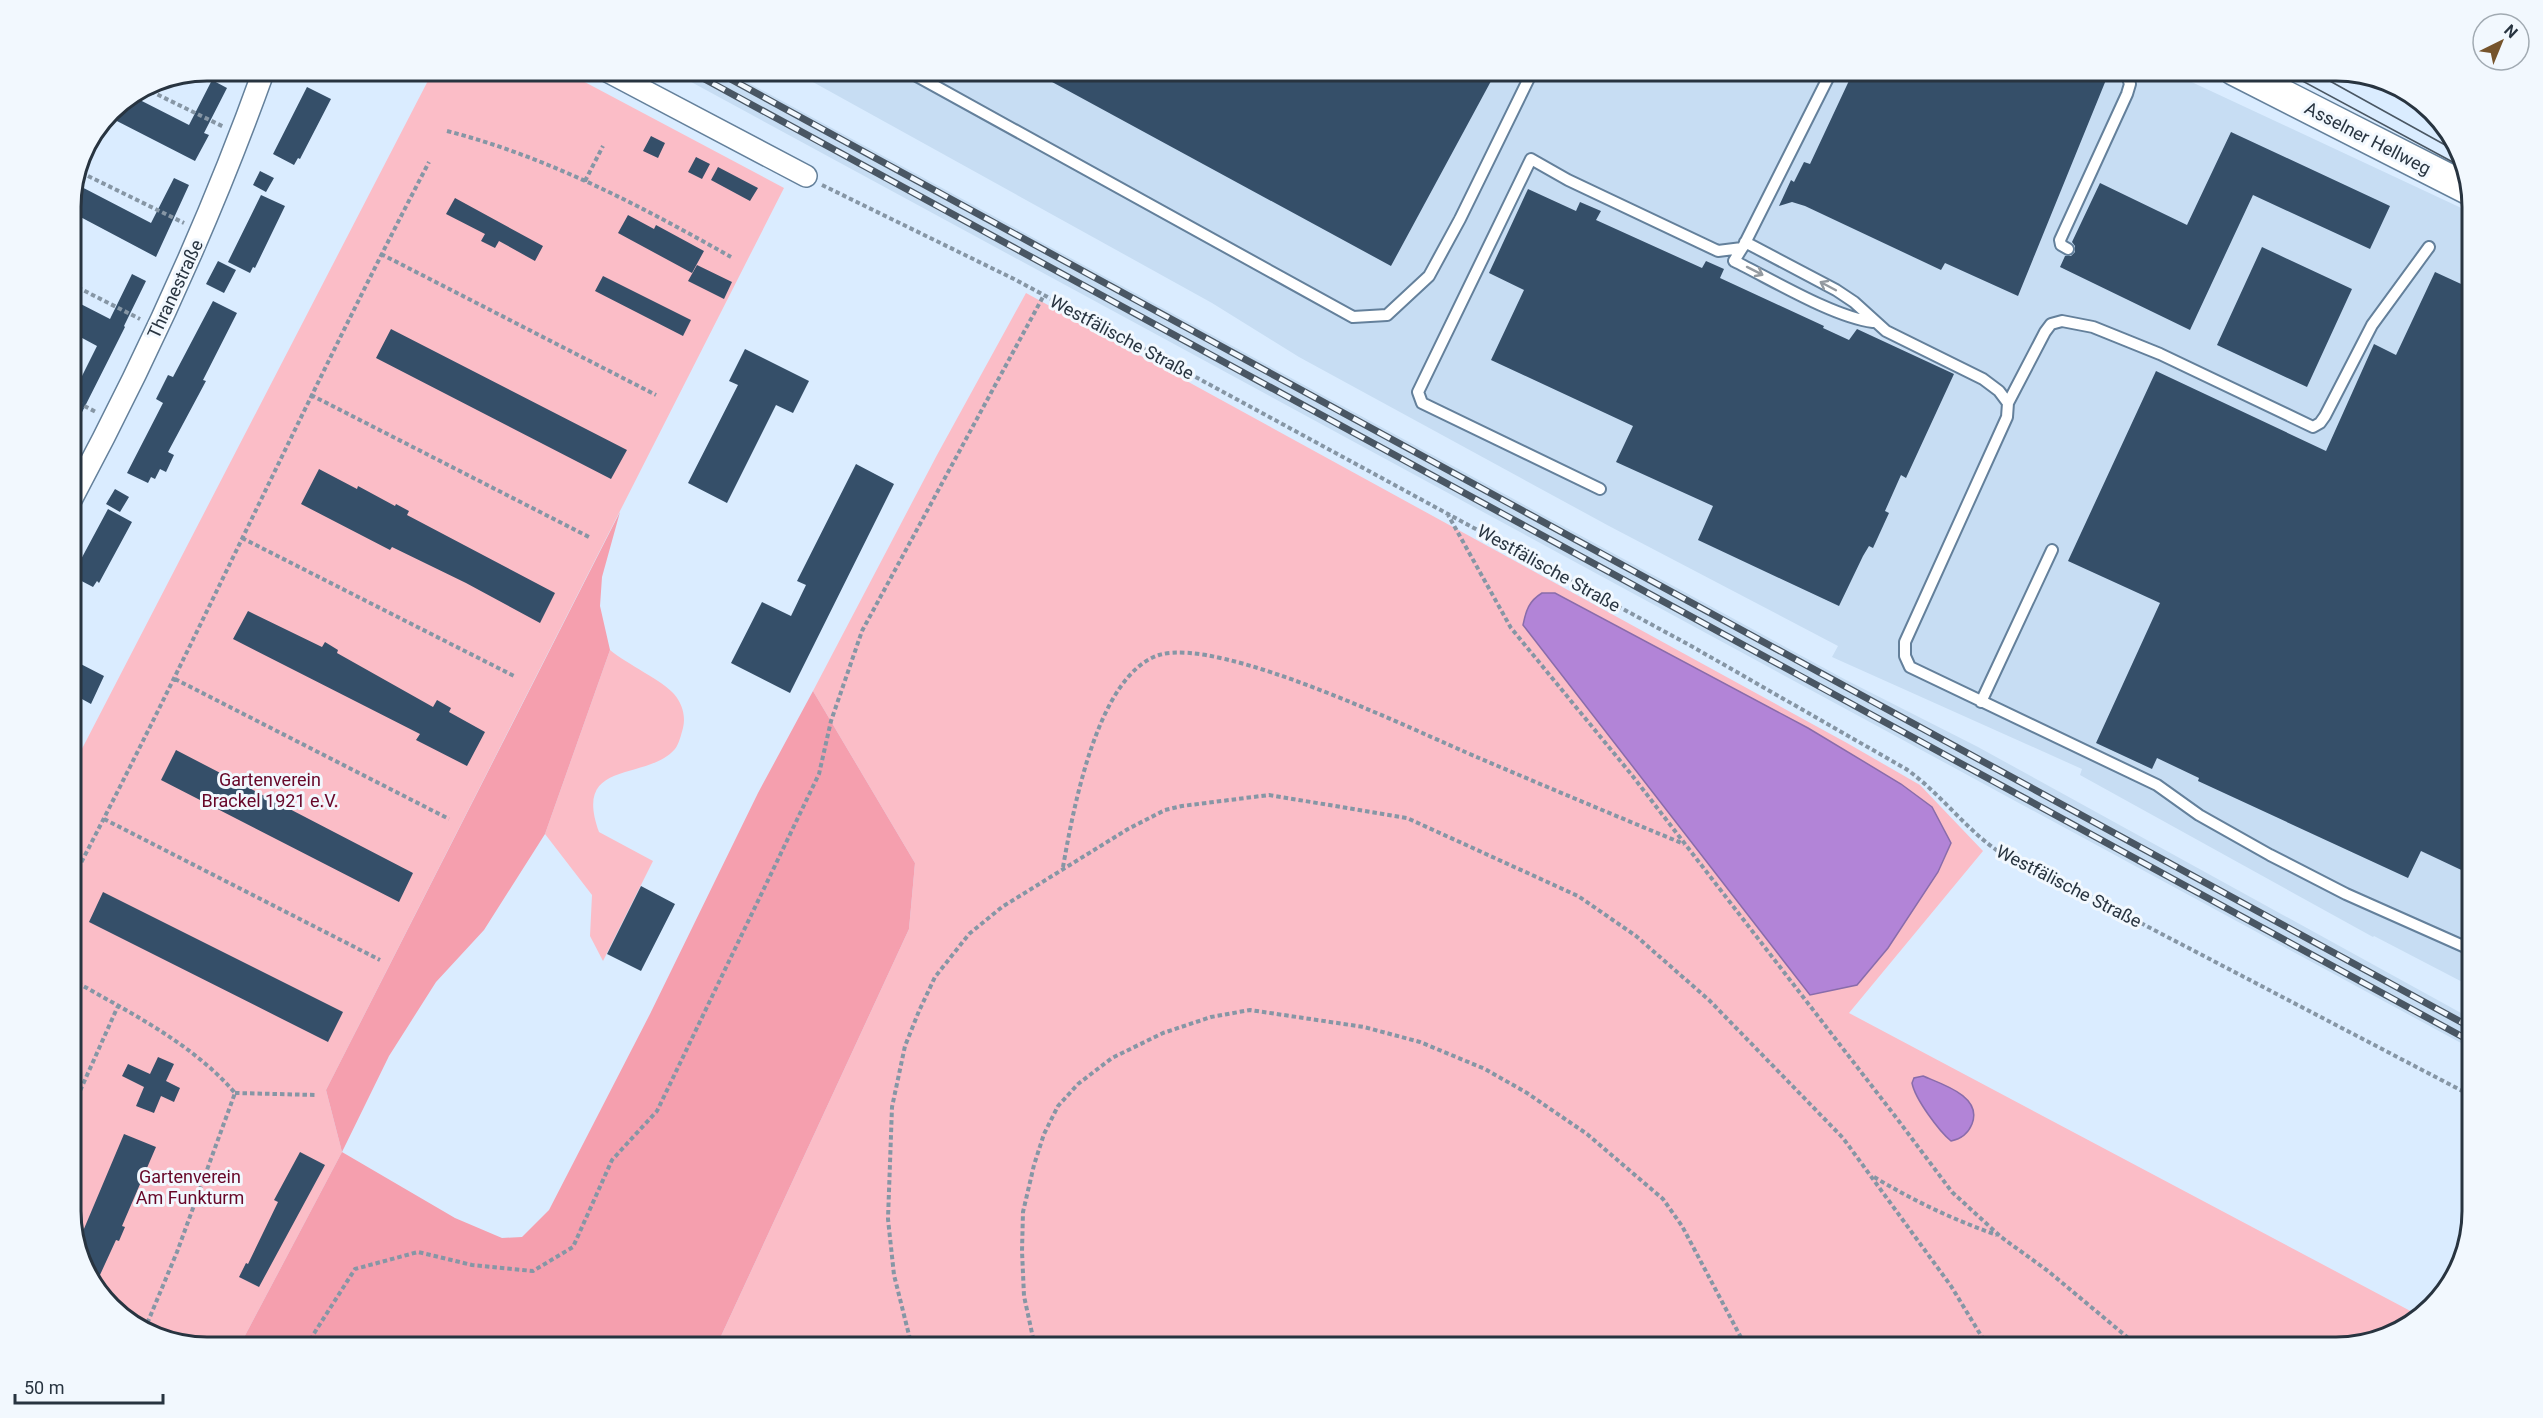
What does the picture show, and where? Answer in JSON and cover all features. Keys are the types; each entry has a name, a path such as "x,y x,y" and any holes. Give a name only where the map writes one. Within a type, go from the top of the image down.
{"main road":[{"name":"Asselner Hellweg","path":"2256,81 2460,185"}],"street":[{"name":"Thranestraße","path":"81,480 201,231 241,135 260,81"},
{"path":"626,81 806,176"}],"lane":[{"path":"926,81 1353,317 1387,315 1429,276 1460,219 1528,81"},
{"path":"1826,81 1734,261 1835,311 1862,321 1873,322"},
{"path":"2068,249 2061,245 2060,240 2073,210 2083,195 2127,94 2129,81"},
{"path":"1600,489 1422,403 1418,392 1531,159 1568,180 1718,251 1744,245 1836,290 1854,302 1873,322 1886,331 1983,379 1999,391 2008,403"},
{"path":"2083,195 2084,201 2089,206"},
{"path":"2429,247 2372,325 2325,416 2313,427 2160,354 2093,327 2062,321 2051,324 2008,403 2007,417 1905,642 1905,656 1910,667 2157,785 2199,814 2270,855 2346,894 2462,946"},
{"path":"1981,702 2052,550"}],"path":[{"path":"154,93 241,135"},
{"path":"447,131 482,140 585,181 653,214 731,257"},
{"path":"585,181 603,146"},
{"path":"81,863 175,679 311,395 429,162"},
{"path":"88,176 201,231"},
{"name":"Westfälische Straße","path":"806,176 1044,295 1693,647 1906,769 1930,786 1970,828 2005,856 2076,889 2462,1091"},
{"path":"381,254 656,395"},
{"path":"81,289 156,328"},
{"path":"312,1337 355,1269 418,1252 472,1265 533,1272 573,1247 612,1160 657,1111 819,774 831,721 862,631 1044,295"},
{"path":"311,395 589,537"},
{"path":"81,404 112,420"},
{"path":"1446,512 1511,628 1630,774 1952,1192 2001,1237 2056,1278 2127,1337"},
{"path":"242,538 516,677"},
{"path":"1063,867 1077,791 1096,732 1116,694 1137,669 1159,655 1199,653 1270,672 1347,701 1684,844"},
{"path":"175,679 449,819"},
{"path":"910,1337 894,1275 888,1219 892,1107 905,1046 935,977 969,934 1002,907 1063,867 1156,815 1191,804 1269,795 1407,818 1578,896 1636,936 1709,1000 1844,1138 1951,1286 1982,1337"},
{"path":"104,819 380,960"},
{"path":"81,985 183,1046 219,1074 235,1093 316,1095"},
{"path":"82,1086 118,1006"},
{"path":"1033,1337 1024,1296 1023,1212 1044,1134 1058,1106 1078,1084 1112,1058 1163,1033 1211,1017 1250,1010 1364,1027 1420,1042 1485,1069 1527,1093 1587,1134 1663,1199 1682,1226 1741,1337"},
{"path":"148,1322 194,1208 235,1093"},
{"path":"1872,1176 1919,1203 2001,1237"}],"shaded area":[{"path":"689,81 745,81 1846,680 1978,747 2462,1013 2462,1044"},
{"path":"811,81 2189,81 2462,208 2462,982 2373,937 2080,775 2082,769 1832,657 1838,646 1609,526 1299,357 1212,303"},
{"path":"620,512 602,577 600,606 610,650 545,834 484,930 436,982 389,1056 342,1152 326,1090"},
{"path":"1542,593 1555,593 1808,728 1901,784 1932,807 1951,843 1938,872 1888,948 1857,985 1810,995 1523,625 1529,606"},
{"path":"813,691 915,863 909,929 721,1337 244,1337 342,1152 455,1218 502,1238 522,1237 549,1210 650,1014 758,793"},
{"path":"1923,1076 1958,1092 1972,1106 1974,1114 1972,1124 1961,1137 1951,1141 1922,1106 1912,1083 1914,1078"}],"green space":[{"name":"Gartenverein Brackel 1921 e.V.","path":"428,81 583,81 784,188 326,1090 342,1152 244,1337 207,1337 174,1333 137,1316 112,1294 102,1281 94,1267 83,1236 81,1220 81,751"},
{"path":"1026,293 1920,785 1983,851 1849,1013 2412,1312 2377,1330 2345,1337 721,1337 909,929 915,863 813,691 937,455"},
{"path":"610,650 669,689 679,701 684,719 681,736 675,749 662,759 616,775 604,782 595,792 593,809 599,832 653,861 603,961 590,936 592,895 545,834"}],"building":[{"path":"211,81 227,88 204,133 209,135 195,161 116,120 140,100 189,125"},
{"path":"1050,81 1491,81 1391,266"},
{"path":"1849,81 2106,81 2018,296 1945,263 1941,270 1805,206 1792,202 1779,206 1791,180 1794,182 1804,162 1810,164"},
{"path":"307,87 331,99 300,159 298,158 294,165 273,154"},
{"path":"2231,132 2390,206 2370,249 2253,195 2190,330 2060,267 2065,256 2071,256 2075,252 2072,242 2100,183 2187,225"},
{"path":"651,136 665,143 658,158 643,151"},
{"path":"696,157 710,164 702,179 688,172"},
{"path":"718,167 758,188 750,201 711,180"},
{"path":"260,171 274,178 266,192 253,185"},
{"path":"174,178 189,185 156,257 81,217 82,187 151,223"},
{"path":"1528,189 1576,211 1580,202 1601,211 1596,220 1702,268 1706,261 1724,269 1720,278 1849,340 1857,329 1954,374 1906,478 1901,475 1885,511 1889,513 1873,548 1869,546 1863,556 1839,606 1698,540 1713,506 1616,462 1633,426 1491,360 1524,290 1489,273"},
{"path":"261,195 285,206 255,268 253,267 250,273 228,262"},
{"path":"455,198 543,246 535,261 499,241 495,248 481,241 485,234 446,214"},
{"path":"628,215 654,229 656,225 704,251 692,273 618,233"},
{"path":"2262,247 2352,289 2307,387 2217,345"},
{"path":"218,261 236,270 224,293 206,284"},
{"path":"697,265 732,282 724,299 688,281"},
{"path":"2435,272 2462,284 2462,870 2421,851 2408,878 2198,781 2199,778 2157,758 2152,769 2096,743 2160,603 2068,561 2156,371 2326,451 2374,344 2396,355"},
{"path":"132,274 146,281 81,414 81,378 97,346 81,337 81,304 110,319"},
{"path":"603,276 691,320 683,336 595,291"},
{"path":"213,301 237,313 203,380 206,381 168,452 174,455 166,472 160,469 155,479 151,477 148,483 127,473 163,403 156,399 168,375 173,377"},
{"path":"391,329 627,450 611,479 376,358"},
{"path":"745,349 809,381 793,413 776,405 727,503 688,483 738,385 729,381"},
{"path":"856,464 894,484 790,693 731,663 762,602 791,616 806,585 797,581"},
{"path":"319,469 357,489 358,486 395,506 396,504 409,511 407,515 555,593 540,623 466,583 392,547 390,550 301,504"},
{"path":"115,489 129,497 120,512 106,504"},
{"path":"108,509 132,522 99,583 97,581 93,587 81,581 81,559"},
{"path":"248,611 322,647 325,642 338,650 337,653 433,707 437,700 451,708 449,712 485,732 467,766 416,740 420,734 233,639"},
{"path":"81,664 104,676 91,704 81,698"},
{"path":"176,750 413,873 399,902 161,780"},
{"path":"641,886 675,904 641,971 607,954"},
{"path":"103,892 343,1012 328,1042 89,922"},
{"path":"158,1057 174,1064 166,1081 180,1088 174,1102 161,1096 154,1113 136,1106 144,1087 122,1076 128,1064 150,1074"},
{"path":"124,1134 156,1147 122,1226 125,1227 119,1241 116,1240 99,1276 88,1252 83,1232"},
{"path":"300,1152 325,1165 259,1287 239,1277 246,1263 248,1264 278,1202 274,1200"}],"tram line":[{"path":"2302,81 2454,162"},
{"path":"2330,81 2446,145"}],"railway":[{"path":"708,81 2462,1037"},
{"path":"734,81 2462,1023"}],"park label":[{"name":"Gartenverein Am Funkturm","path":"190,1186"}]}
